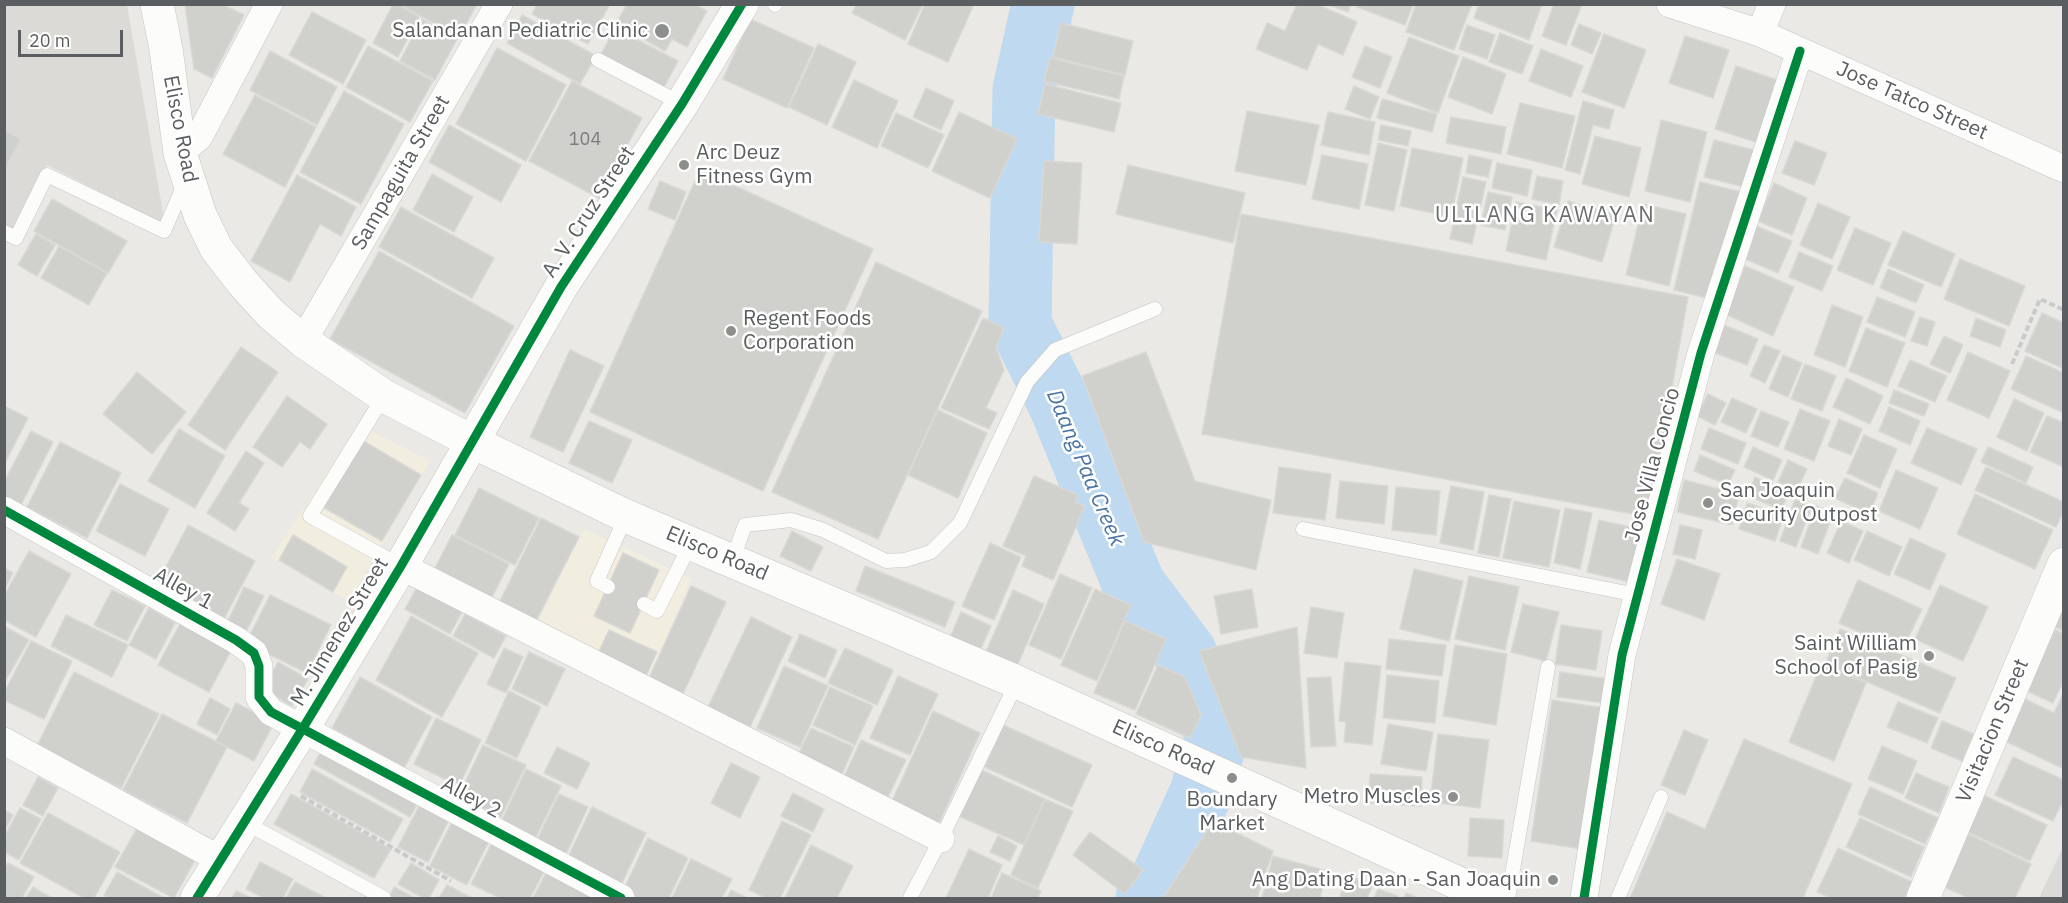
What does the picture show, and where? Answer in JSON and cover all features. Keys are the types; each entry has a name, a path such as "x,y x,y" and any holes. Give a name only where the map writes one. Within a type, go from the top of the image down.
{"main road":[{"name":"Elisco Road","path":"158,4 184,166 200,215 216,248 271,314 303,341 384,396 626,516 1017,682 1491,898"},
{"name":"A. V. Cruz Street","path":"473,442 561,287 682,104 742,4"},
{"name":"M. Jimenez Street","path":"196,898 303,728 473,442"},
{"name":"Visitacion Street","path":"1923,898 2064,564"}],"street":[{"path":"184,166 269,4"},
{"name":"Sampaguita Street","path":"303,341 499,4"},
{"name":"Jose Tatco Street","path":"1670,4 1760,33 2064,169"},
{"path":"1760,33 1772,4"},
{"name":"Jose Villa Concio","path":"1584,898 1622,655 1637,595 1701,352 1800,51"},
{"name":"Alley 1","path":"4,510 236,640 254,653 259,666 259,697 271,712 303,728"},
{"path":"401,566 941,839"},
{"name":"Alley 2","path":"303,728 621,898"},
{"path":"4,741 221,860"}],"lane":[{"path":"598,60 682,104"},
{"path":"4,232 16,238 48,175 164,231 184,166"},
{"path":"732,561 745,525 791,520 823,530 886,561 905,560 931,552 960,523 1027,382 1055,350 1155,309"},
{"path":"384,396 310,516 401,566"},
{"path":"608,587 597,581 626,516"},
{"path":"1303,529 1637,595"},
{"path":"644,604 657,611 691,543"},
{"path":"1508,898 1548,667"},
{"path":"910,898 1017,682"},
{"path":"1618,898 1661,797"},
{"path":"244,822 384,898"}],"path":[{"path":"2012,364 2040,299 2064,310"},
{"path":"271,779 451,881"}],"shaded area":[{"path":"5,5 127,5 165,225 47,165 14,231 5,226"},
{"path":"358,424 430,461 349,602 272,557"},
{"path":"584,529 692,579 648,677 537,623"},
{"path":"2063,847 2063,898 2039,898"}],"building":[{"path":"185,4 222,4 244,15 212,78 194,69"},
{"path":"393,4 419,17 398,57 373,43"},
{"path":"399,4 477,4 459,37"},
{"path":"537,4 610,4 588,44 532,14"},
{"name":"Salandanan Pediatric Clinic","path":"627,4 695,4 707,11 687,47 672,39 665,51 616,24"},
{"path":"857,4 923,4 905,40 852,13"},
{"path":"925,4 974,4 948,62 908,44"},
{"path":"1297,4 1316,4 1357,22 1343,55 1318,44 1307,70 1256,49 1267,23 1285,31"},
{"path":"1327,4 1351,4 1348,12"},
{"path":"1358,4 1413,4 1405,25 1357,7"},
{"path":"1416,4 1472,4 1454,50 1406,32"},
{"path":"1479,4 1542,4 1529,40 1474,18"},
{"path":"1554,4 1582,4 1566,45 1542,36"},
{"path":"312,12 366,40 343,84 289,55"},
{"path":"522,15 596,56 580,84 507,43"},
{"path":"422,19 457,39 435,80 400,61"},
{"path":"750,19 814,48 787,108 723,79"},
{"path":"1061,23 1133,41 1125,75 1053,57"},
{"path":"1579,24 1601,33 1592,54 1571,45"},
{"path":"1467,25 1495,35 1487,59 1459,49"},
{"path":"615,28 678,61 663,89 600,56"},
{"path":"1500,33 1533,46 1522,74 1489,62"},
{"path":"1604,34 1646,50 1624,108 1582,92"},
{"path":"1685,36 1729,50 1713,98 1669,83"},
{"path":"1409,37 1459,56 1438,113 1387,93"},
{"path":"818,44 856,62 827,125 789,107"},
{"path":"368,46 433,81 410,122 346,87"},
{"path":"1365,46 1392,57 1380,88 1352,77"},
{"path":"497,48 566,85 526,161 456,124"},
{"path":"1541,49 1583,66 1571,97 1529,81"},
{"path":"270,51 337,87 317,125 250,90"},
{"path":"1463,57 1506,74 1492,114 1448,97"},
{"path":"1050,58 1124,76 1119,99 1044,81"},
{"path":"1736,66 1786,83 1765,145 1715,129"},
{"path":"854,80 898,101 877,148 832,127"},
{"path":"572,81 642,118 599,198 529,161"},
{"path":"1045,84 1121,103 1114,132 1038,114"},
{"path":"1354,86 1379,97 1370,119 1345,109"},
{"path":"926,88 954,101 941,130 913,117"},
{"path":"344,91 404,124 361,204 300,172"},
{"path":"255,95 316,127 285,187 223,154"},
{"path":"1382,99 1437,114 1432,132 1377,118"},
{"path":"1583,101 1614,110 1609,129 1593,125 1580,174 1565,170"},
{"path":"1520,103 1575,116 1562,168 1507,154"},
{"path":"1247,111 1319,125 1306,185 1235,171"},
{"path":"959,112 1017,139 990,198 932,171"},
{"path":"1328,112 1375,122 1369,155 1321,145"},
{"path":"896,113 944,135 928,168 881,146"},
{"path":"1451,117 1506,127 1501,154 1446,143"},
{"path":"1661,120 1707,132 1690,202 1645,191"},
{"path":"449,125 521,165 501,202 429,162"},
{"path":"1381,125 1411,131 1408,146 1378,140"},
{"path":"4,130 21,139 4,170"},
{"path":"1595,136 1641,148 1629,197 1582,184"},
{"path":"1714,140 1758,151 1749,188 1704,177"},
{"path":"1795,141 1827,153 1814,185 1782,173"},
{"path":"1378,143 1407,150 1394,211 1365,205"},
{"path":"1412,148 1463,158 1451,217 1400,206"},
{"path":"1322,155 1368,164 1359,209 1312,199"},
{"path":"1469,155 1492,160 1488,177 1466,173"},
{"path":"1044,161 1082,163 1077,244 1039,242"},
{"path":"1497,163 1532,170 1527,196 1492,188"},
{"path":"1128,165 1245,193 1233,243 1116,214"},
{"name":"Regent Foods Corporation","path":"700,170 873,249 763,491 590,412"},
{"path":"432,174 473,197 454,232 413,210"},
{"path":"297,175 356,207 341,236 320,224 290,282 251,261"},
{"path":"1537,176 1563,181 1559,205 1532,199"},
{"path":"1463,177 1486,182 1472,244 1450,239"},
{"path":"660,181 686,192 675,220 648,209"},
{"path":"1700,182 1741,192 1715,300 1674,290"},
{"path":"1774,183 1807,198 1792,235 1758,221"},
{"path":"1488,192 1512,197 1505,230 1481,225"},
{"path":"52,199 127,241 108,273 34,231"},
{"path":"1568,201 1616,215 1602,262 1554,247"},
{"path":"1516,202 1557,210 1546,260 1506,251"},
{"path":"1818,203 1850,217 1832,259 1800,245"},
{"path":"1643,204 1686,214 1669,286 1626,275"},
{"path":"401,207 494,258 472,298 379,247"},
{"path":"1241,214 1688,297 1649,517 1202,434"},
{"path":"1756,226 1792,241 1778,273 1743,258"},
{"path":"1855,228 1891,243 1873,285 1837,270"},
{"path":"1903,231 1955,254 1941,287 1888,265"},
{"path":"36,234 55,245 37,276 18,265"},
{"path":"59,246 107,273 89,305 41,278"},
{"path":"379,251 514,326 465,413 330,339"},
{"path":"1799,252 1833,266 1822,291 1789,277"},
{"path":"1960,259 2025,286 2009,326 1944,299"},
{"path":"876,262 982,311 878,539 772,492"},
{"path":"1745,266 1794,287 1773,336 1725,314"},
{"path":"1888,269 1924,285 1916,303 1880,288"},
{"path":"1877,297 1915,312 1905,337 1867,322"},
{"path":"1832,305 1863,317 1845,367 1814,355"},
{"path":"2042,313 2064,323 2064,369 2025,351"},
{"path":"1920,317 1935,322 1927,346 1911,341"},
{"path":"983,318 1004,328 996,347 1004,370 986,408 997,413 989,429 941,408"},
{"path":"1976,318 2006,330 2000,347 1970,336"},
{"path":"1724,325 1758,339 1747,365 1713,352"},
{"path":"1866,328 1905,343 1887,387 1849,371"},
{"path":"1944,336 1963,345 1950,373 1930,364"},
{"path":"1764,345 1780,351 1765,383 1750,376"},
{"path":"241,347 278,372 225,450 188,425"},
{"path":"570,350 604,366 563,452 530,437"},
{"path":"1146,352 1195,481 1271,500 1256,570 1144,542 1082,376"},
{"path":"1968,352 2010,371 1989,418 1947,400"},
{"path":"1783,355 1802,363 1788,397 1769,389"},
{"path":"2026,356 2064,373 2064,413 2011,389"},
{"path":"1910,360 1947,376 1935,402 1898,386"},
{"path":"1805,364 1836,376 1822,411 1791,399"},
{"path":"137,372 186,412 152,454 103,414"},
{"path":"1846,378 1883,396 1870,424 1833,407"},
{"path":"1894,390 1929,404 1924,416 1889,403"},
{"path":"1708,394 1726,403 1715,425 1697,416"},
{"path":"287,396 327,424 310,449 300,442 282,467 253,447"},
{"path":"1732,398 1757,409 1746,433 1721,422"},
{"path":"2014,399 2044,413 2027,451 1997,437"},
{"path":"4,406 28,418 4,465"},
{"path":"1889,407 1920,421 1910,445 1879,431"},
{"path":"1800,409 1830,421 1814,461 1784,449"},
{"path":"938,410 987,433 958,498 908,475"},
{"path":"1761,411 1789,422 1778,447 1751,436"},
{"path":"2047,416 2064,423 2064,467 2030,452"},
{"path":"1839,419 1862,429 1851,455 1828,446"},
{"path":"589,421 632,440 612,483 569,463"},
{"path":"1709,428 1746,443 1738,464 1701,449"},
{"path":"1927,428 1977,449 1961,485 1911,463"},
{"path":"179,429 225,456 195,508 148,481"},
{"path":"31,431 53,442 18,511 4,505 4,482"},
{"path":"1864,435 1897,449 1880,488 1847,473"},
{"path":"360,439 421,475 382,541 321,506"},
{"path":"60,442 121,473 87,538 27,507"},
{"path":"1753,447 1782,460 1773,480 1744,467"},
{"path":"1988,447 2033,467 2026,483 1981,462"},
{"path":"246,451 264,463 239,503 249,509 235,531 207,513"},
{"path":"1700,455 1735,470 1728,485 1694,471"},
{"path":"1788,460 1807,469 1797,490 1778,482"},
{"path":"1279,467 1331,474 1325,520 1273,513"},
{"path":"1986,467 2064,502 2064,510 2056,527 1975,490"},
{"path":"1896,470 1938,488 1920,529 1879,511"},
{"path":"1034,476 1078,495 1075,502 1085,506 1053,580 1022,566 1026,556 1003,546"},
{"path":"1755,477 1789,492 1781,510 1747,495"},
{"path":"1845,478 1878,493 1869,514 1835,498"},
{"name":"San Joaquin Security Outpost","path":"1684,480 1739,494 1732,525 1677,512"},
{"path":"1340,481 1388,486 1384,524 1336,518"},
{"path":"120,484 169,509 145,556 96,531"},
{"path":"1451,486 1484,492 1473,550 1440,543"},
{"path":"1396,487 1440,491 1436,535 1392,530"},
{"path":"479,488 539,518 515,565 455,535"},
{"path":"1975,494 2053,530 2035,569 1957,534"},
{"path":"1489,495 1511,499 1499,557 1478,553"},
{"path":"1795,499 1812,506 1796,547 1780,541"},
{"path":"1514,501 1560,510 1549,567 1503,558"},
{"path":"1747,503 1784,515 1775,541 1739,529"},
{"path":"1816,506 1834,512 1818,554 1801,547"},
{"path":"1565,508 1592,513 1580,569 1554,563"},
{"path":"541,518 579,537 536,621 499,603"},
{"path":"1599,520 1647,531 1635,583 1587,572"},
{"path":"1841,521 1863,531 1849,563 1827,553"},
{"path":"188,525 255,561 220,626 154,590"},
{"path":"1680,525 1702,530 1695,559 1673,554"},
{"path":"792,531 823,547 811,571 780,556"},
{"path":"1867,531 1902,547 1889,576 1854,560"},
{"path":"293,535 347,567 333,592 279,560"},
{"path":"452,535 509,564 491,599 434,570"},
{"path":"1910,538 1946,554 1930,590 1894,574"},
{"path":"990,543 1021,557 994,620 962,606"},
{"path":"29,551 71,574 36,637 4,620 4,596"},
{"path":"623,553 659,570 630,633 594,616"},
{"path":"1677,559 1720,574 1704,620 1661,604"},
{"path":"865,566 955,602 945,627 856,591"},
{"path":"4,568 13,573 4,590"},
{"path":"1414,569 1463,581 1449,641 1400,629"},
{"path":"1060,574 1092,588 1061,659 1029,645"},
{"path":"1469,576 1519,587 1505,650 1455,639"},
{"path":"1858,580 1922,609 1902,651 1839,623"},
{"path":"1940,585 1988,607 1963,661 1915,639"},
{"path":"691,586 726,602 680,700 646,685"},
{"path":"244,587 264,596 246,632 227,623"},
{"path":"417,587 462,612 450,634 405,609"},
{"path":"1095,589 1131,605 1097,681 1061,665"},
{"path":"1252,589 1258,627 1221,634 1214,596"},
{"path":"112,590 145,606 127,641 94,625"},
{"path":"1013,590 1044,604 1017,666 986,652"},
{"path":"270,595 331,625 307,673 246,643"},
{"path":"1523,604 1559,612 1546,661 1511,652"},
{"path":"2064,604 2064,631 2053,626"},
{"path":"1311,607 1344,613 1337,658 1304,653"},
{"path":"149,608 175,623 156,659 129,645"},
{"path":"961,612 991,626 979,653 949,640"},
{"path":"465,614 506,636 494,658 453,636"},
{"path":"66,615 128,645 112,677 51,646"},
{"path":"411,616 478,653 442,717 376,680"},
{"path":"751,617 792,637 750,727 708,707"},
{"path":"1125,621 1166,639 1135,710 1094,693"},
{"path":"181,622 232,649 209,692 158,665"},
{"path":"1561,625 1602,631 1596,670 1555,664"},
{"path":"4,626 29,640 4,683"},
{"path":"1297,627 1306,768 1241,757 1199,651"},
{"path":"1840,629 1956,678 1940,713 1825,664"},
{"path":"609,630 657,652 646,676 598,653"},
{"path":"2055,630 2064,634 2064,680 2053,703 2027,691"},
{"path":"800,634 837,650 825,678 788,661"},
{"path":"1389,639 1446,645 1442,676 1386,669"},
{"path":"31,641 72,661 44,719 4,700 4,693"},
{"path":"1455,645 1507,654 1496,725 1443,716"},
{"path":"504,648 523,657 506,693 487,684"},
{"path":"845,648 893,670 877,705 828,683"},
{"path":"529,652 565,669 547,706 512,689"},
{"path":"278,662 308,679 292,706 263,689"},
{"path":"1345,662 1381,666 1372,745 1344,742 1346,722 1339,721"},
{"path":"1821,664 1866,683 1834,761 1789,742"},
{"path":"1158,665 1185,677 1201,715 1190,738 1136,714"},
{"path":"784,666 828,686 800,747 757,728"},
{"path":"74,672 159,714 121,788 37,746"},
{"path":"1560,672 1609,679 1606,703 1557,697"},
{"path":"1387,675 1439,681 1435,723 1383,718"},
{"path":"898,676 938,694 910,755 870,738"},
{"path":"360,677 432,717 404,768 332,728"},
{"path":"1331,677 1336,746 1311,747 1307,678"},
{"path":"830,687 873,706 855,745 813,725"},
{"path":"509,691 541,707 517,758 485,743"},
{"path":"2064,692 2064,769 2005,741 2025,699 2054,713"},
{"path":"210,698 230,709 217,735 197,724"},
{"path":"1552,700 1604,708 1582,849 1531,841"},
{"path":"1898,702 1938,718 1927,743 1887,727"},
{"path":"236,703 274,723 254,761 216,741"},
{"path":"933,711 980,733 936,830 889,808"},
{"path":"162,714 227,747 187,823 123,790"},
{"path":"436,718 481,740 459,786 414,764"},
{"path":"1942,721 1974,734 1962,761 1931,748"},
{"path":"1388,724 1433,732 1426,771 1381,764"},
{"path":"1003,725 1092,765 1072,807 985,767"},
{"path":"811,728 854,747 841,776 797,757"},
{"path":"1684,730 1708,740 1685,795 1661,785"},
{"path":"1438,734 1489,740 1480,808 1430,802"},
{"path":"1744,739 1852,784 1803,898 1630,898 1667,812 1705,829"},
{"path":"861,740 906,760 887,799 843,779"},
{"path":"325,744 421,797 410,817 314,764"},
{"path":"483,745 526,765 501,817 458,797"},
{"path":"1882,746 1917,761 1903,794 1868,779"},
{"path":"557,747 590,763 577,789 544,773"},
{"path":"2013,757 2064,780 2064,799 2053,821 1995,795"},
{"path":"731,763 760,777 740,818 711,803"},
{"path":"977,768 1045,799 1024,845 956,815"},
{"path":"312,769 403,819 390,842 300,792"},
{"path":"526,769 561,786 535,839 501,822"},
{"path":"1916,773 1949,787 1939,813 1905,798"},
{"path":"1370,774 1422,777 1421,806 1368,803"},
{"path":"38,777 58,788 43,816 23,805"},
{"path":"1870,787 1938,818 1925,844 1858,814"},
{"path":"793,793 824,809 813,832 781,816"},
{"path":"291,794 391,849 374,878 274,824"},
{"path":"559,794 588,807 566,854 537,840"},
{"path":"1985,796 2047,825 2030,861 1968,832"},
{"path":"423,798 452,814 428,862 398,847"},
{"path":"1045,799 1073,811 1038,888 1011,875"},
{"path":"592,807 646,833 620,887 566,861"},
{"path":"20,808 41,819 19,860 4,852 4,837"},
{"path":"4,810 13,815 4,831"},
{"path":"48,813 120,852 94,898 84,898 20,863"},
{"path":"1470,818 1504,820 1502,858 1468,856"},
{"path":"1860,818 1924,847 1911,877 1846,847"},
{"path":"453,820 490,839 467,885 430,866"},
{"path":"141,821 199,853 174,898 115,867"},
{"path":"782,821 811,835 780,898 766,898 749,890"},
{"path":"1213,821 1273,851 1257,898 1163,898"},
{"path":"1090,832 1143,870 1125,894 1073,855"},
{"path":"1968,834 2031,864 2015,898 1969,898 1944,887"},
{"path":"998,836 1017,846 1010,861 990,852"},
{"path":"495,837 548,864 530,898 500,898 471,884"},
{"path":"648,838 688,858 669,898 639,898 623,891"},
{"path":"811,845 853,866 837,898 785,898"},
{"path":"1838,848 1912,882 1904,898 1831,898 1817,892"},
{"path":"969,849 1002,865 988,898 946,898"},
{"path":"1273,856 1327,871 1320,898 1262,898"},
{"path":"691,859 732,879 722,898 672,898"},
{"path":"260,862 293,879 283,898 264,898 246,889"},
{"path":"8,863 34,877 22,898 4,898 4,869"},
{"path":"411,863 439,880 429,898 423,898 398,884"},
{"path":"549,867 608,898 533,898"},
{"path":"117,872 164,898 109,898 104,895"},
{"path":"1002,873 1041,891 1038,898 991,898"},
{"path":"1348,875 1373,885 1367,898 1340,896"},
{"path":"295,882 326,898 286,898"},
{"path":"447,885 472,898 439,898"},
{"path":"33,887 52,898 26,898"},
{"path":"394,887 415,898 389,898"},
{"path":"1378,889 1398,896 1397,898 1374,898"},
{"path":"731,890 747,898 727,898"},
{"path":"236,891 251,898 232,898"},
{"path":"1406,893 1418,898 1404,898"}],"waterway":[{"name":"Daang Paa Creek","path":"1043,4 1024,90 1020,324 1060,405 1134,585 1186,654 1217,737 1201,793 1160,883 1147,898"}],"cycle path":[{"path":"197,898 401,566 561,287 682,104 742,4"},
{"path":"1584,898 1622,655 1701,353 1800,51"},
{"path":"4,510 236,640 254,653 259,666 259,697 271,712 621,898"}],"place":[{"name":"Salandanan Pediatric Clinic","path":"662,31"},
{"name":"Arc Deuz Fitness Gym","path":"684,165"},
{"name":"Regent Foods Corporation","path":"731,331"},
{"name":"San Joaquin Security Outpost","path":"1708,503"},
{"name":"Saint William School of Pasig","path":"1929,656"},
{"name":"Boundary Market","path":"1232,778"},
{"name":"Metro Muscles","path":"1453,797"},
{"name":"Ang Dating Daan - San Joaquin","path":"1553,880"}],"district":[{"name":"ULILANG KAWAYAN","path":"1545,216"}]}
